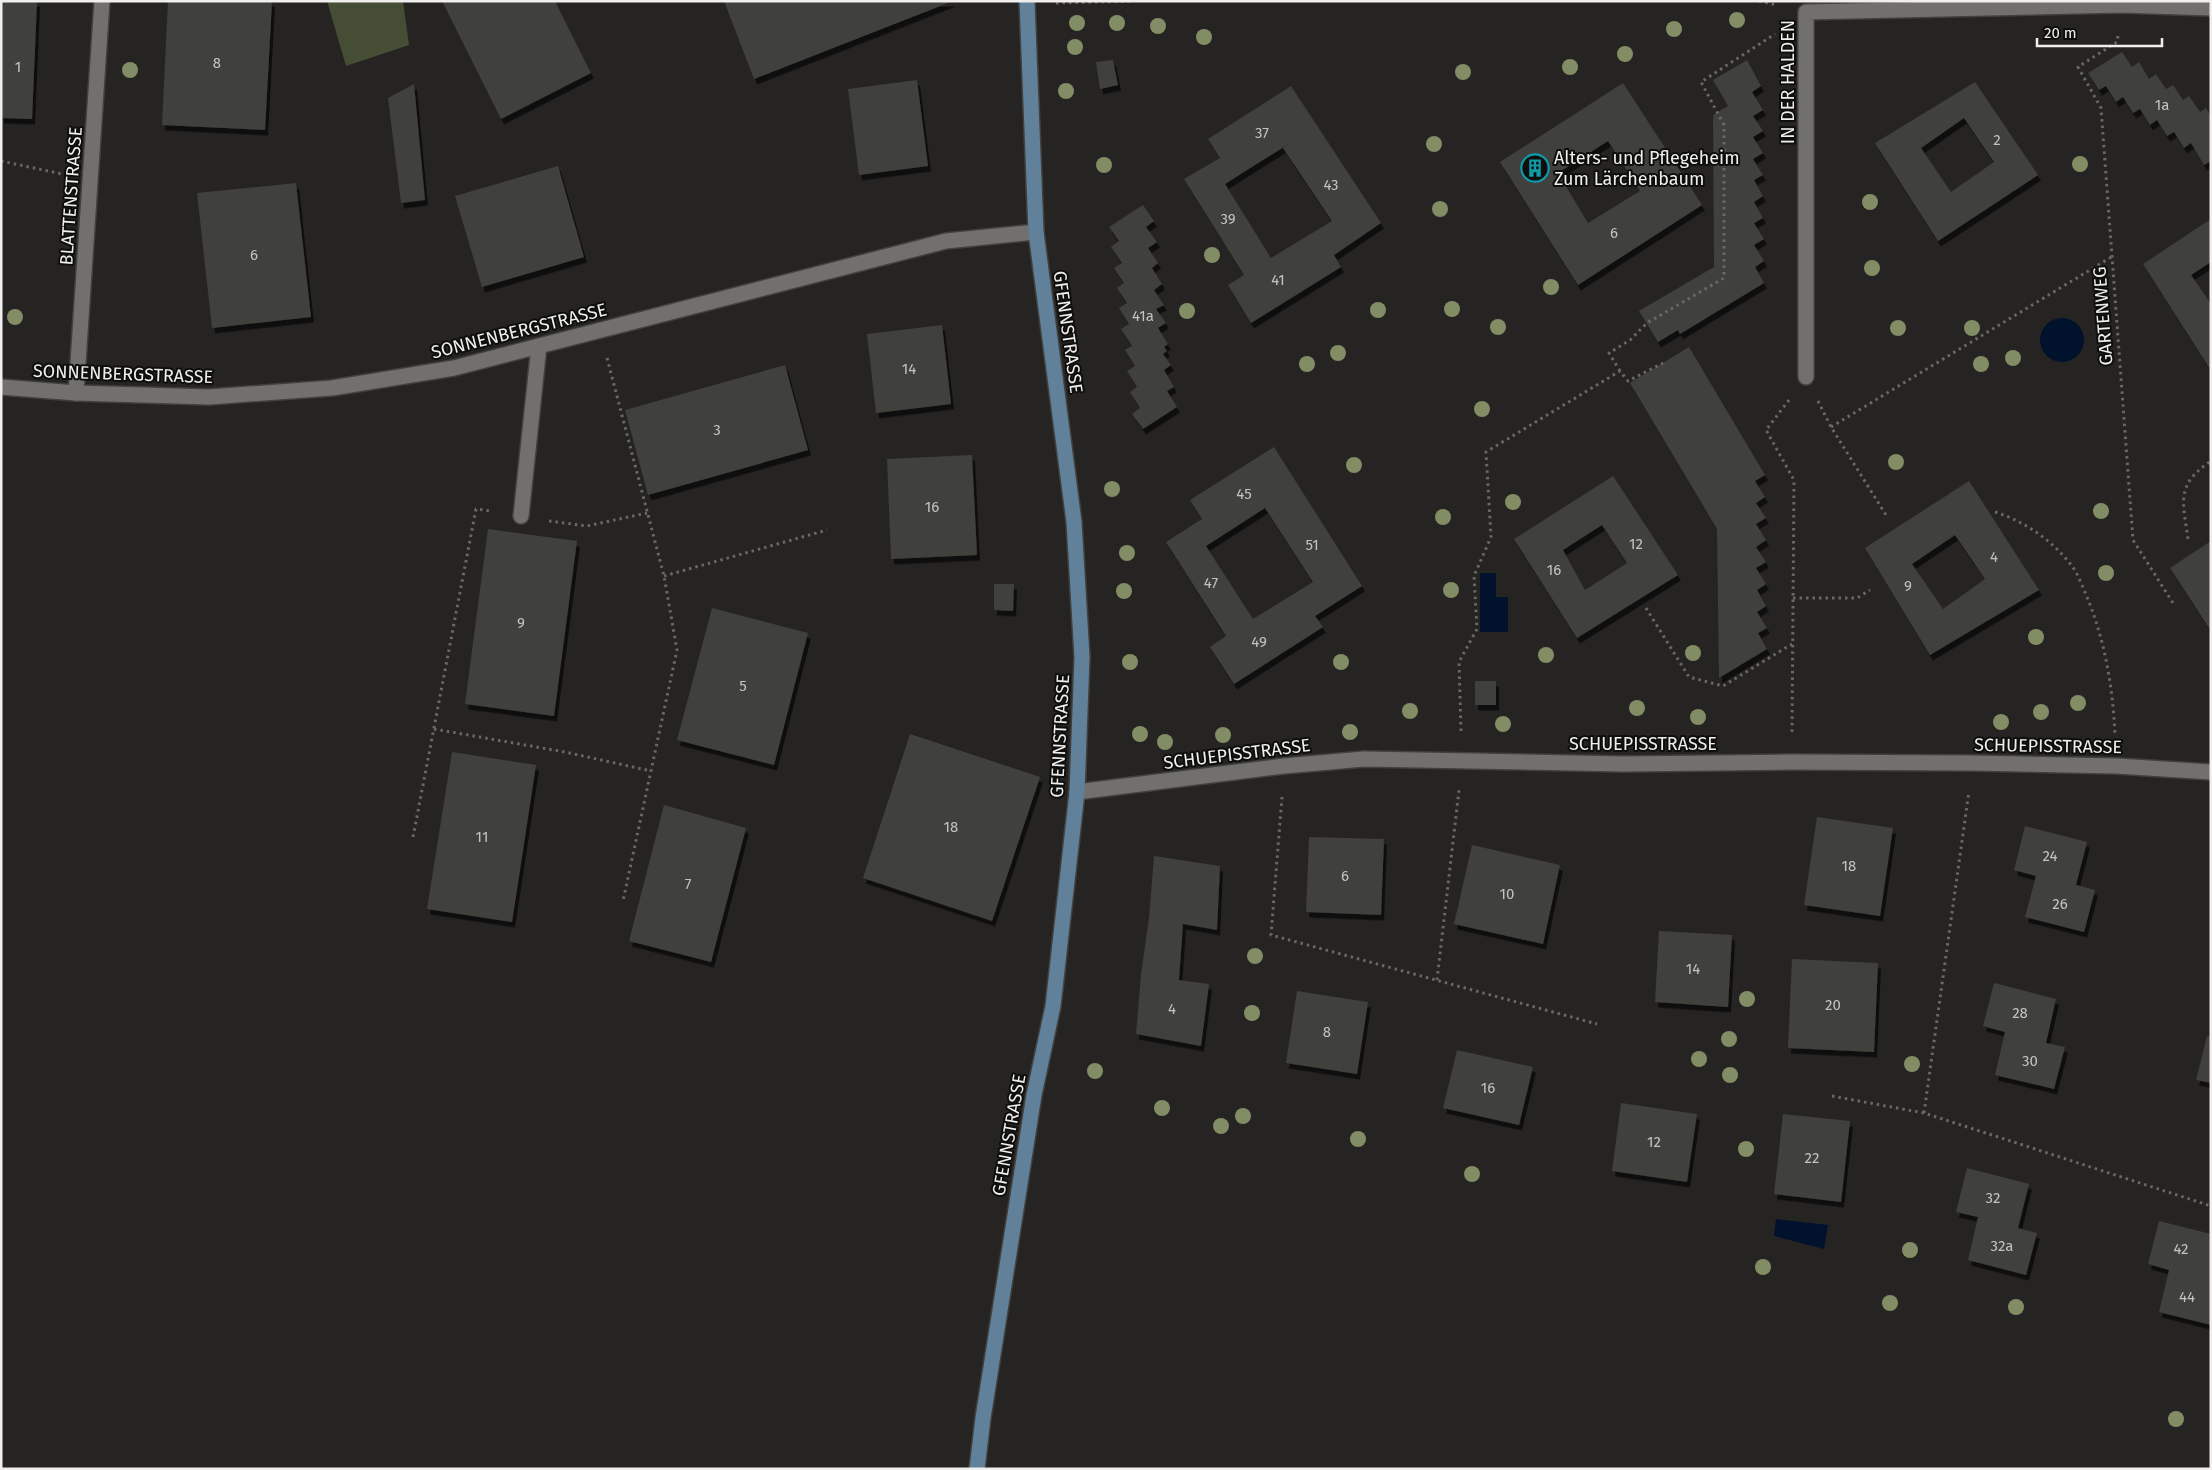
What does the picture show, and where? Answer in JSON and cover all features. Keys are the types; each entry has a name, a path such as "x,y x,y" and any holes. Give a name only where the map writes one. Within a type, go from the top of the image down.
{"street":[{"name":"BLATTENSTRASSE","path":"76,393 102,1"},
{"name":"GFENNSTRASSE","path":"977,1469 983,1418 1032,1105 1053,1006 1077,792 1082,657 1074,522 1036,232 1027,3"},
{"name":"IN DER HALDEN","path":"1806,377 1806,12 2121,5 2211,8"},
{"name":"SONNENBERGSTRASSE","path":"1,387 76,393 209,397 332,388 454,368 946,241 1036,232"},
{"path":"521,516 538,346"},
{"name":"SCHUEPISSTRASSE","path":"1077,792 1284,766 1364,759 1624,764 1791,762 1972,763 2117,766 2211,772"}],"path":[{"path":"1027,3 1133,1"},
{"name":"GARTENWEG","path":"2117,42 2078,67 2102,108 2134,540 2173,603"},
{"path":"1663,363 1628,381 1609,353 1630,340 1647,324 1724,278 1724,125 1701,82 1746,54"},
{"path":"1,161 91,180"},
{"path":"1831,427 2113,256"},
{"path":"600,330 664,576 677,650 623,900"},
{"path":"1437,980 1462,760 1459,662 1477,629 1474,576 1491,537 1486,452 1620,371"},
{"path":"1792,726 1794,480 1766,430 1806,377 1831,427 1886,516"},
{"path":"2188,539 2182,497 2191,478 2211,461"},
{"path":"413,837 476,509 587,526 647,513"},
{"path":"1995,512 2009,516 2045,537 2074,570 2096,617 2114,699 2117,766"},
{"path":"664,576 827,530"},
{"path":"1793,598 1857,598 1870,590"},
{"path":"1646,608 1689,677 1723,686 1793,644"},
{"path":"434,729 565,752 652,771"},
{"path":"1924,1112 1972,763"},
{"path":"1284,766 1271,935 1597,1024"},
{"path":"1832,1096 1924,1112 2211,1206"}],"green space":[{"path":"327,1 403,1 409,45 346,66"}],"water":[{"path":"2058,318 2066,318 2078,324 2084,340 2078,356 2066,362 2058,362 2046,356 2040,344 2040,336 2046,324"},
{"path":"1480,573 1496,573 1496,597 1508,597 1508,632 1480,632"},
{"path":"1776,1219 1828,1225 1824,1249 1774,1236"}],"building":[{"path":"1,1 37,1 32,119 1,118"},
{"path":"168,1 272,1 265,130 162,125"},
{"path":"442,1 555,1 591,73 501,119"},
{"path":"724,1 953,1 754,79"},
{"path":"2122,52 2132,67 2139,62 2149,79 2156,74 2166,89 2173,85 2183,100 2189,96 2200,112 2206,108 2211,116 2211,161 2204,165 2191,143 2184,148 2174,132 2167,136 2157,120 2150,125 2140,109 2133,113 2123,97 2116,102 2106,86 2099,90 2088,73"},
{"path":"1113,60 1118,85 1100,89 1096,62"},
{"path":"1747,60 1761,86 1752,92 1763,110 1753,116 1763,131 1753,137 1763,153 1753,159 1763,175 1754,180 1763,196 1754,202 1763,218 1754,223 1764,239 1754,245 1764,261 1755,267 1764,283 1680,334 1678,330 1658,342 1639,311 1714,267 1713,115 1728,106 1713,80"},
{"path":"917,80 928,166 859,175 848,89"},
{"path":"1975,82 2038,175 1938,241 1875,143","holes":["1964,118 1994,162 1951,192 1921,148"]},
{"path":"1623,83 1702,205 1578,285 1500,162","holes":["1608,141 1640,191 1588,223 1558,173"]},
{"path":"414,84 425,200 401,203 388,98"},
{"path":"1291,86 1381,223 1334,255 1341,267 1251,323 1228,285 1244,275 1184,179 1220,158 1208,139","holes":["1290,143 1283,148 1332,221 1271,258 1225,184"]},
{"path":"558,166 584,257 482,287 455,196"},
{"path":"296,183 311,317 212,328 197,193"},
{"path":"1143,205 1154,221 1146,227 1157,242 1148,248 1158,263 1152,268 1162,284 1154,290 1164,305 1156,309 1166,323 1158,328 1168,344 1164,347 1167,351 1163,354 1171,365 1164,370 1174,387 1167,391 1177,407 1143,429 1132,414 1140,408 1130,392 1137,387 1127,371 1135,366 1125,350 1132,346 1121,329 1129,324 1119,308 1127,303 1117,288 1124,283 1114,268 1122,263 1111,247 1119,241 1109,227"},
{"path":"2211,219 2211,262 2191,275 2211,304 2210,369 2143,264"},
{"path":"942,325 951,404 876,413 867,334"},
{"path":"1689,347 1765,475 1755,481 1765,497 1756,503 1766,518 1756,524 1766,540 1756,547 1766,562 1756,568 1766,584 1757,590 1766,606 1757,612 1767,628 1758,633 1767,649 1719,678 1717,529 1630,383"},
{"path":"785,365 808,450 648,495 625,410"},
{"path":"1274,447 1362,586 1315,616 1323,627 1234,684 1210,647 1226,636 1166,542 1202,519 1190,500","holes":["1265,508 1313,582 1253,619 1206,546"]},
{"path":"972,455 977,555 891,559 887,459"},
{"path":"1613,476 1678,575 1577,638 1514,539","holes":["1602,525 1627,563 1585,590 1563,550"]},
{"path":"1969,481 2039,590 1930,655 1865,548","holes":["1955,535 1985,579 1943,609 1912,564"]},
{"path":"488,529 577,541 554,716 465,704"},
{"path":"2211,541 2210,572 2211,631 2170,568"},
{"path":"994,584 1014,584 1013,611 994,610"},
{"path":"712,608 808,633 774,765 677,740"},
{"path":"1475,681 1496,681 1496,705 1475,705"},
{"path":"910,734 1040,777 992,921 863,878"},
{"path":"452,752 536,765 512,922 427,909"},
{"path":"664,805 746,828 711,962 629,941"},
{"path":"1817,817 1893,828 1880,916 1804,905"},
{"path":"2025,826 2087,842 2076,885 2095,890 2084,932 2025,917 2036,876 2014,870"},
{"path":"1309,837 1384,839 1381,915 1306,912"},
{"path":"1472,845 1560,865 1543,944 1454,924"},
{"path":"1154,856 1220,866 1217,930 1183,924 1179,980 1209,984 1201,1046 1136,1034"},
{"path":"1659,931 1732,935 1728,1007 1655,1002"},
{"path":"1792,959 1878,963 1874,1052 1788,1048"},
{"path":"1994,983 2056,999 2046,1043 2065,1047 2054,1089 1995,1075 2005,1032 1983,1026"},
{"path":"1297,991 1368,1002 1357,1074 1286,1063"},
{"path":"2207,1036 2211,1037 2211,1083 2196,1080"},
{"path":"1457,1050 1533,1067 1519,1125 1443,1108"},
{"path":"1621,1103 1697,1114 1687,1182 1612,1171"},
{"path":"1783,1114 1850,1121 1841,1202 1774,1194"},
{"path":"1967,1168 2029,1184 2018,1228 2037,1233 2026,1275 1968,1260 1978,1217 1956,1212"},
{"path":"2159,1221 2211,1234 2211,1325 2159,1312 2169,1270 2148,1264"}],"place":[{"name":"Alters- und Pflegeheim Zum Lärchenbaum","path":"1535,168"}]}
